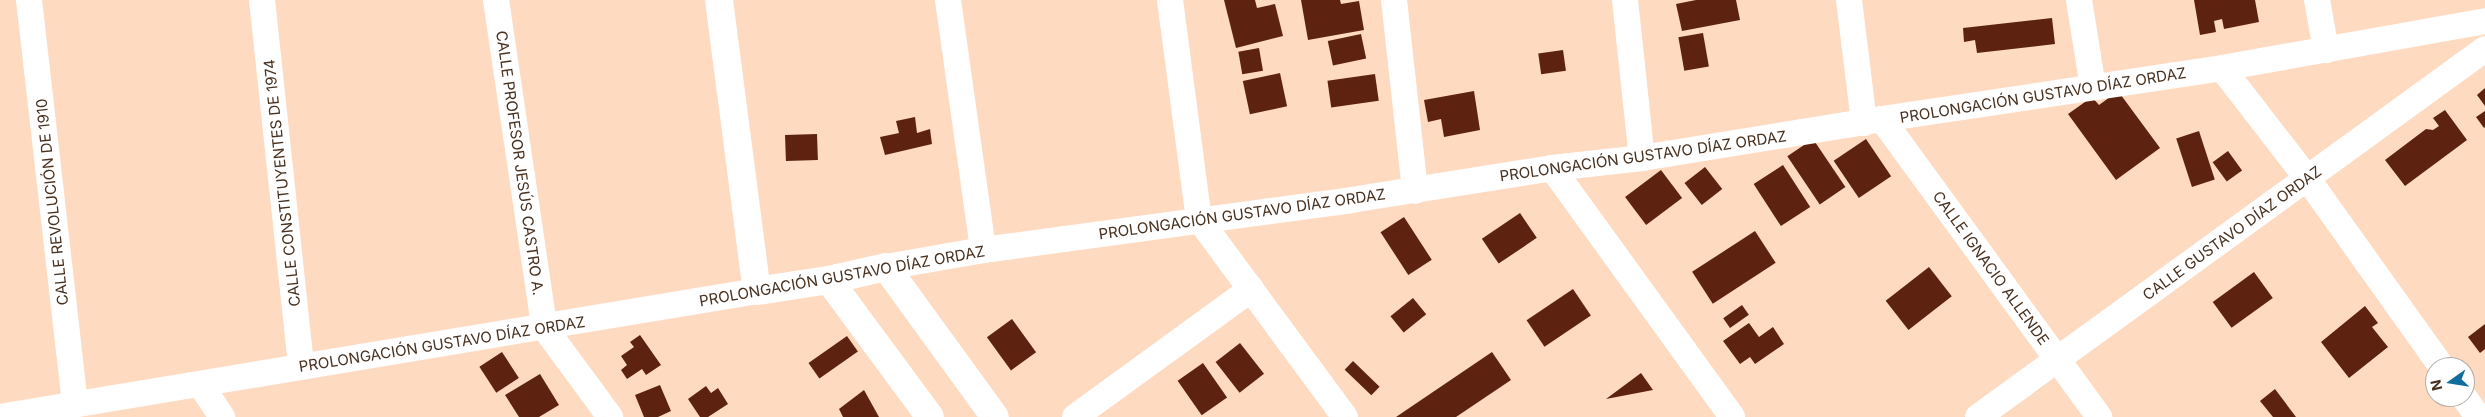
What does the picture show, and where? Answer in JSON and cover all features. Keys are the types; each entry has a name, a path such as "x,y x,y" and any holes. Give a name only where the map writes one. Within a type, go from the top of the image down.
{"street":[{"name":"CALLE REVOLUCIÓN DE 1910","path":"30,0 75,404"},
{"name":"CALLE CONSTITUYENTES DE 1974","path":"262,0 301,367"},
{"name":"CALLE PROFESOR JESÚS CASTRO A.","path":"496,0 544,327"},
{"path":"719,0 757,291"},
{"path":"948,0 983,250"},
{"path":"1170,0 1199,219 1345,417"},
{"path":"1394,0 1415,191"},
{"path":"1625,0 1642,158"},
{"path":"1849,0 1873,121"},
{"path":"2079,0 2092,87"},
{"path":"2317,0 2326,50"},
{"name":"PROLONGACIÓN GUSTAVO DÍAZ ORDAZ","path":"0,417 829,280 886,267 983,250 1415,191 1552,168 1642,158 2222,68 2485,21"},
{"name":"CALLE GUSTAVO DÍAZ ORDAZ","path":"1978,417 2485,49"},
{"path":"2222,68 2307,178 2435,357"},
{"name":"CALLE IGNACIO ALLENDE","path":"1873,121 2058,359 2100,417"},
{"path":"1552,168 1732,417"},
{"path":"886,267 995,417"},
{"path":"829,280 930,417"},
{"path":"1075,417 1251,289"},
{"path":"544,327 610,417"},
{"path":"200,384 222,417"}],"building":[{"path":"1224,0 1255,0 1257,8 1275,4 1283,36 1236,48"},
{"path":"1301,0 1340,0 1341,4 1359,1 1364,30 1308,40"},
{"path":"1696,0 1736,0 1740,20 1682,31 1676,4"},
{"path":"2194,0 2255,0 2259,22 2224,29 2222,19 2214,21 2216,32 2200,35"},
{"path":"2052,18 2055,44 1977,53 1975,40 1964,42 1963,28"},
{"path":"1703,33 1709,66 1684,71 1678,37"},
{"path":"1361,34 1366,58 1333,66 1328,41"},
{"path":"1259,48 1263,71 1242,74 1238,52"},
{"path":"1563,50 1566,71 1541,74 1538,53"},
{"path":"1280,73 1287,106 1250,114 1243,81"},
{"path":"1375,74 1379,101 1331,107 1327,81"},
{"path":"2485,88 2485,106 2477,95"},
{"path":"1474,91 1480,130 1444,137 1441,119 1428,122 1424,100"},
{"path":"2118,91 2160,148 2116,180 2068,114 2092,97 2099,105"},
{"path":"2445,110 2467,140 2405,186 2385,160 2426,129 2433,130 2439,126 2433,118"},
{"path":"2485,111 2485,127 2484,128 2476,117"},
{"path":"915,117 917,133 930,129 932,144 885,155 880,137 899,133 896,121"},
{"path":"2199,131 2215,180 2192,187 2176,138"},
{"path":"817,134 818,160 786,161 785,135"},
{"path":"1813,139 1845,187 1820,204 1787,156"},
{"path":"1866,139 1891,176 1859,198 1834,161"},
{"path":"2228,151 2242,170 2227,182 2213,162"},
{"path":"1783,165 1810,207 1781,226 1754,184"},
{"path":"1705,167 1722,189 1702,205 1685,183"},
{"path":"1661,170 1682,198 1646,225 1625,197"},
{"path":"1520,213 1537,238 1499,264 1482,239"},
{"path":"1404,217 1432,260 1408,275 1381,232"},
{"path":"1755,231 1776,263 1713,304 1692,272"},
{"path":"1929,267 1952,296 1908,330 1886,301"},
{"path":"2254,272 2273,298 2232,328 2213,302"},
{"path":"1573,289 1591,316 1544,347 1527,320"},
{"path":"1413,298 1426,314 1404,333 1390,316"},
{"path":"1742,305 1749,315 1730,328 1723,318"},
{"path":"2365,306 2378,323 2372,327 2388,347 2349,378 2321,342"},
{"path":"1012,319 1036,352 1011,370 987,337"},
{"path":"1749,323 1759,337 1773,327 1784,344 1755,364 1750,357 1740,364 1723,341"},
{"path":"2485,324 2485,349 2480,353 2468,337"},
{"path":"640,335 661,365 646,375 642,369 627,379 621,370 627,365 621,356 634,347 630,342"},
{"path":"847,336 858,352 819,379 808,363"},
{"path":"1240,343 1264,374 1240,393 1216,362"},
{"path":"502,352 519,378 496,393 479,367"},
{"path":"1492,352 1511,380 1456,417 1396,417"},
{"path":"1353,361 1380,387 1371,395 1345,370"},
{"path":"1203,363 1227,397 1202,415 1178,381"},
{"path":"1641,373 1653,390 1606,399"},
{"path":"540,374 559,405 539,417 519,417 505,395"},
{"path":"660,385 671,411 658,417 644,417 635,395"},
{"path":"706,386 711,393 718,388 728,404 708,417 700,417 688,399"},
{"path":"2275,389 2296,417 2273,417 2260,401"},
{"path":"864,390 879,417 843,417 839,409"}]}
